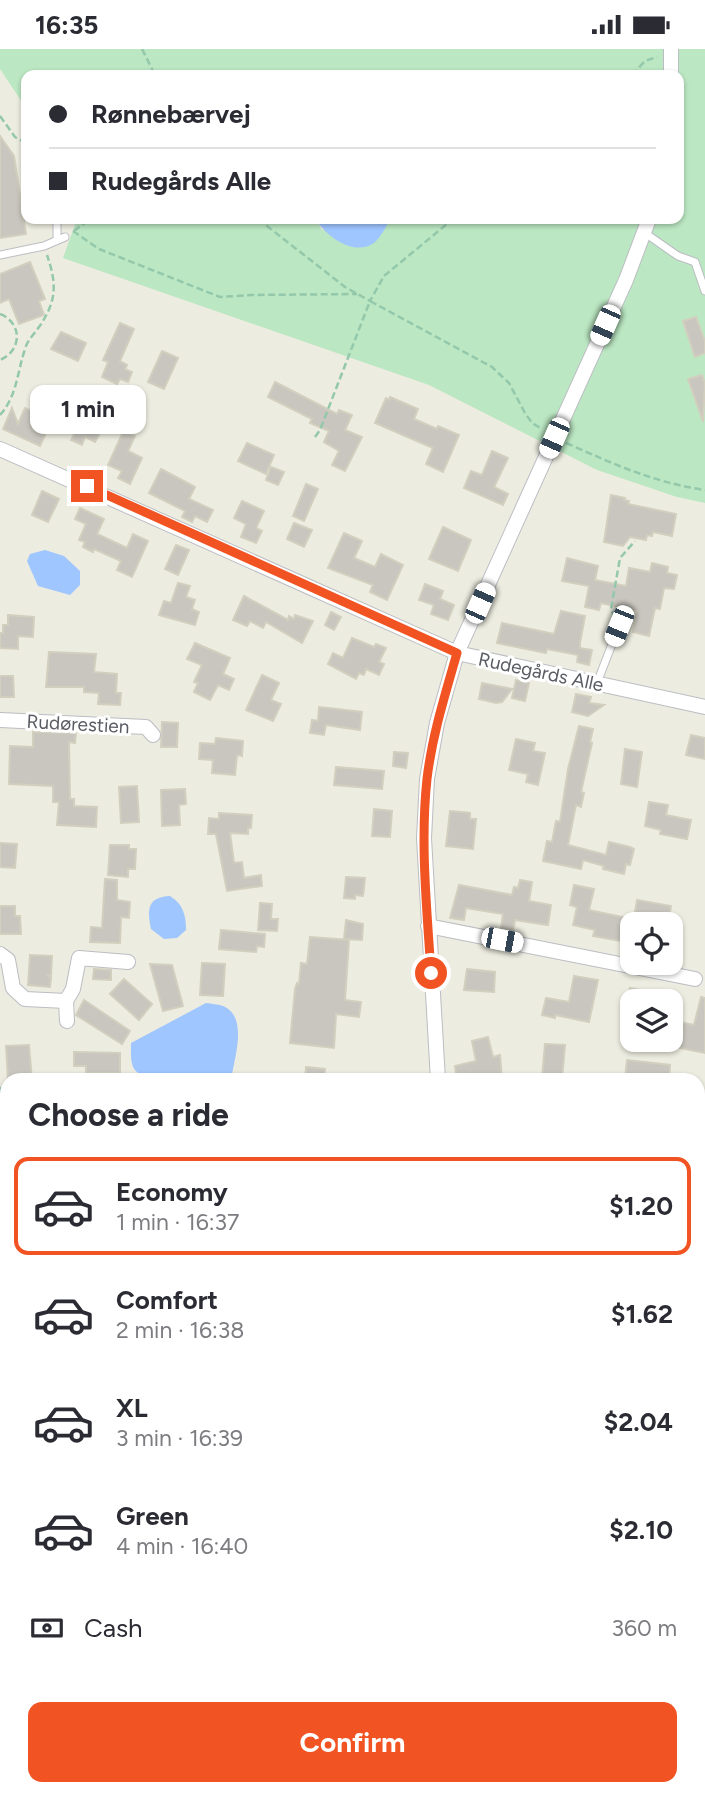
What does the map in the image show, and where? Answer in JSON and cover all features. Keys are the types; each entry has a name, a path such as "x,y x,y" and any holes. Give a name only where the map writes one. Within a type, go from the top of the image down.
{"street":[{"path":"671,50 671,70"},
{"path":"438,1073 424,838 427,779 437,723 457,653 626,281 647,226"},
{"name":"Rudegårds Alle","path":"0,449 457,653 705,707"},
{"name":"Rudørestien","path":"0,720 146,727 153,735"},
{"path":"428,926 695,979"},
{"path":"0,954 8,960 13,988 25,999 66,1002"},
{"path":"67,1021 66,1002 73,989 79,958 128,962"}],"lane":[{"path":"57,224 57,240"},
{"path":"647,226 678,256 695,262 705,292"},
{"path":"0,255 44,246 65,237"},
{"path":"597,684 619,626"}],"path":[{"path":"142,49 152,70"},
{"path":"637,70 645,61 671,50"},
{"path":"0,116 15,137 21,140"},
{"path":"65,237 83,224"},
{"path":"264,224 345,287 492,367 509,383 532,423 554,438 637,474 678,486 705,489"},
{"path":"315,437 370,301 384,276 447,224"},
{"path":"73,231 99,249 220,297 358,294"},
{"path":"0,415 9,404 26,346 52,305 55,282 44,246"},
{"path":"0,314 12,321 18,340 14,350 0,360"},
{"path":"18,340 26,346"},
{"path":"619,626 611,610 620,558 635,541"}],"green space":[{"path":"0,49 705,49 705,503 677,497 597,470 429,385 63,258 75,224 319,224 322,230 367,224 684,224 684,70 21,70 21,100 0,69"}],"water":[{"path":"387,224 374,243 358,248 341,243 320,225"},
{"path":"45,550 64,556 80,571 80,585 70,595 38,586 27,561 30,554"},
{"path":"170,896 183,910 186,930 177,938 164,939 151,929 149,910 157,899"},
{"path":"206,1003 223,1006 231,1011 238,1029 232,1073 139,1073 133,1067 131,1043"}],"building":[{"path":"0,136 14,156 21,202 21,224 24,224 26,234 0,238"},
{"path":"30,262 45,299 39,301 44,315 19,324 9,299 0,303 0,274"},
{"path":"696,317 705,341 705,353 695,357 683,321"},
{"path":"120,323 134,329 120,361 127,365 125,369 132,372 128,382 120,379 117,384 102,377 108,362 103,360"},
{"path":"61,332 86,343 78,361 51,349"},
{"path":"162,351 178,358 164,389 148,382"},
{"path":"702,375 705,384 703,422 688,379"},
{"path":"275,382 337,414 339,410 352,415 345,430 362,437 345,471 332,465 339,451 324,442 329,431 310,423 312,419 268,397"},
{"path":"91,389 104,395 90,425 101,431 95,442 85,437 82,445 71,440 80,424 75,422"},
{"path":"390,397 418,409 414,419 459,435 443,472 426,464 433,448 375,423 386,398 389,400"},
{"path":"12,408 18,424 25,408 52,420 40,446 3,429"},
{"path":"124,430 135,436 128,451 142,458 130,484 118,478 122,471 108,465"},
{"path":"247,443 274,455 266,474 238,461"},
{"path":"492,451 508,458 494,487 508,494 503,505 464,488 471,471 482,475"},
{"path":"271,467 284,472 278,485 266,480"},
{"path":"161,469 195,487 189,499 213,510 207,522 195,516 192,522 182,517 185,511 149,493"},
{"path":"306,484 318,489 304,521 293,516"},
{"path":"42,491 59,499 48,522 32,515"},
{"path":"611,495 625,498 624,500 629,501 628,504 676,514 672,536 653,532 652,536 647,535 646,540 630,537 623,546 604,542"},
{"path":"242,501 264,511 256,528 262,531 256,543 241,537 246,524 234,518"},
{"path":"80,508 104,519 97,534 127,548 133,534 148,541 132,577 117,570 121,561 83,547 85,542 79,540 86,524 75,519"},
{"path":"294,523 312,530 304,547 287,539"},
{"path":"443,527 471,540 458,571 429,559"},
{"path":"344,533 362,541 354,558 375,567 381,554 403,565 387,600 370,592 373,585 328,568"},
{"path":"176,545 189,550 178,575 165,569"},
{"path":"567,558 598,566 595,580 626,586 629,568 650,572 652,563 668,567 667,573 677,575 674,589 664,588 660,609 655,608 649,636 633,632 637,611 601,603 599,610 585,607 589,586 562,581"},
{"path":"178,583 190,586 186,597 195,600 192,609 199,612 195,625 159,615 164,601 171,603"},
{"path":"425,584 443,591 440,599 454,605 448,620 431,614 434,605 419,600"},
{"path":"244,596 288,620 289,616 294,619 295,615 313,621 302,643 266,622 263,628 250,621 247,626 233,620"},
{"path":"561,611 585,616 580,648 592,650 589,665 577,662 578,655 547,649 546,653 497,643 502,623 554,634"},
{"path":"331,612 341,617 334,630 325,625"},
{"path":"8,615 34,617 33,637 18,636 18,649 0,648 0,633 3,633 3,625 8,625"},
{"path":"352,638 374,647 376,644 386,648 379,662 384,664 379,675 366,669 364,675 359,673 356,679 328,664 333,653 343,658"},
{"path":"195,643 230,658 223,674 234,679 229,690 218,685 210,700 194,692 198,683 194,682 202,665 187,659"},
{"path":"49,652 96,654 94,672 117,674 116,693 121,693 120,705 98,704 99,693 84,692 84,687 46,687"},
{"path":"262,675 279,683 271,700 281,704 273,721 246,710"},
{"path":"0,676 13,676 14,697 0,697"},
{"path":"516,680 529,683 525,701 512,698"},
{"path":"482,683 512,689 502,702 496,703 479,699"},
{"path":"576,694 591,697 589,703 604,705 588,716 572,712"},
{"path":"319,707 362,712 360,730 326,725 324,735 310,733 312,720 318,721"},
{"path":"162,722 178,723 177,747 161,747"},
{"path":"579,726 593,729 592,743 581,792 584,793 581,807 576,805 568,845 606,855 609,842 634,849 630,865 626,864 624,874 583,860 581,869 543,861 547,841 552,842 556,821 560,822 568,769"},
{"path":"33,732 76,733 75,743 69,742 70,799 74,799 74,806 97,807 96,827 57,825 59,802 53,802 53,786 9,784 10,746 33,747"},
{"path":"691,735 705,738 705,759 686,755"},
{"path":"216,738 243,741 242,756 237,755 235,775 212,773 213,760 199,759 200,743 215,744"},
{"path":"516,739 535,743 533,751 545,753 538,785 526,782 528,774 509,770"},
{"path":"625,749 642,752 637,787 621,784"},
{"path":"394,752 408,753 406,768 393,766"},
{"path":"336,767 384,771 382,789 334,785"},
{"path":"137,786 139,822 121,823 119,787"},
{"path":"185,789 186,804 179,805 180,825 162,826 161,790"},
{"path":"649,802 668,805 666,815 691,820 687,839 660,834 661,830 645,826"},
{"path":"374,809 392,811 390,837 372,836"},
{"path":"450,811 470,813 470,819 476,819 473,849 446,846"},
{"path":"219,813 252,815 248,834 230,833 234,863 242,862 244,878 261,875 262,886 227,891 216,834 208,834 209,818 219,819"},
{"path":"0,843 17,844 15,868 0,867"},
{"path":"110,845 129,845 129,849 136,849 135,869 128,869 128,877 108,875"},
{"path":"346,877 365,878 363,896 355,895 355,899 344,898"},
{"path":"105,879 117,880 117,900 130,902 129,918 121,917 120,943 90,942 91,927 102,928"},
{"path":"520,880 532,882 529,901 551,905 548,925 515,920 513,931 501,929 503,914 466,908 464,920 450,918 459,885 512,895"},
{"path":"574,885 594,889 589,910 620,916 620,941 593,936 595,930 573,925 577,907 570,905"},
{"path":"637,900 671,906 670,912 635,912"},
{"path":"260,903 272,904 271,919 278,919 277,931 258,930"},
{"path":"0,906 15,906 15,916 20,916 21,934 0,934"},
{"path":"346,920 363,924 362,940 344,939"},
{"path":"221,930 265,934 264,947 257,946 256,952 219,949"},
{"path":"310,937 349,940 345,1000 361,1002 359,1017 336,1014 334,1048 290,1043 295,989 297,983 299,984 301,963 307,964"},
{"path":"30,955 52,956 51,976 47,975 51,978 50,987 28,985"},
{"path":"202,963 225,964 223,996 200,995"},
{"path":"150,964 172,965 183,1006 163,1011"},
{"path":"94,969 111,970 111,980 93,979"},
{"path":"467,969 495,972 494,992 464,990"},
{"path":"574,976 598,980 589,1022 542,1015 546,998 569,1002"},
{"path":"124,979 152,1004 139,1020 110,994"},
{"path":"701,997 705,998 705,1053 683,1049 683,1023 694,1025"},
{"path":"84,1000 130,1031 122,1044 76,1015"},
{"path":"488,1037 493,1057 500,1055 502,1073 456,1073 455,1066 476,1061 472,1041"},
{"path":"545,1044 565,1045 563,1073 542,1073"},
{"path":"29,1045 31,1073 8,1073 6,1046"},
{"path":"74,1052 120,1053 120,1073 86,1073 86,1066 74,1066"},
{"path":"627,1060 670,1065 669,1073 626,1073"},
{"path":"306,1067 325,1069 325,1073 306,1073"}],"route":[{"path":"87,486 457,653 437,723 427,779 424,838 431,973"}]}
